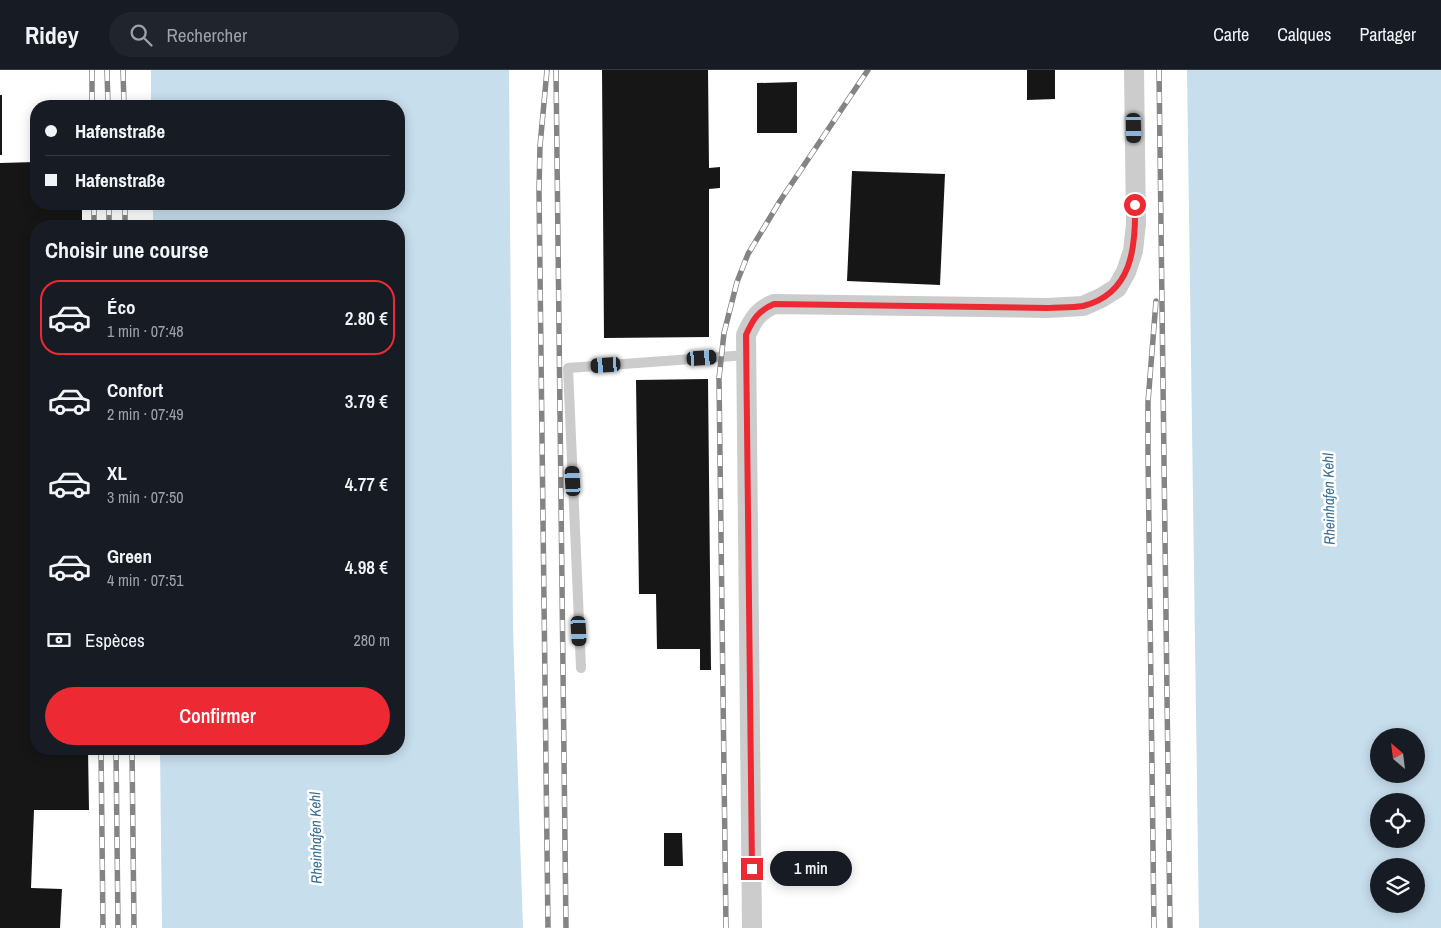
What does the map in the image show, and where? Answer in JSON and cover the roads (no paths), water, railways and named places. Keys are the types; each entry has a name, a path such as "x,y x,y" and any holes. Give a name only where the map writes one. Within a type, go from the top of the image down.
{"street":[{"path":"752,928 746,335 753,319 762,309 774,304 1047,308 1083,306 1117,288 1126,272 1133,251 1136,224 1134,70"}],"lane":[{"path":"581,668 568,368 746,355"}],"water":[{"name":"Rheinhafen Kehl","path":"151,70 509,70 513,629 523,928 162,928 160,755 405,755 405,220 153,220 153,210 405,210 405,100 151,100"},
{"name":"Rheinhafen Kehl","path":"1187,70 1441,70 1441,928 1199,928"}],"railway":[{"path":"92,70 92,100"},
{"path":"107,70 108,100"},
{"path":"123,70 124,100"},
{"path":"547,70 540,146 539,191 548,928"},
{"path":"556,70 566,928"},
{"path":"726,928 719,378 724,333 737,282 748,254 780,201 868,70"},
{"path":"1159,70 1170,928"},
{"path":"94,210 94,220"},
{"path":"109,210 109,220"},
{"path":"125,210 125,220"},
{"path":"1154,928 1148,402 1156,301"},
{"path":"101,755 103,928"},
{"path":"116,755 118,928"},
{"path":"132,755 134,928"}]}
